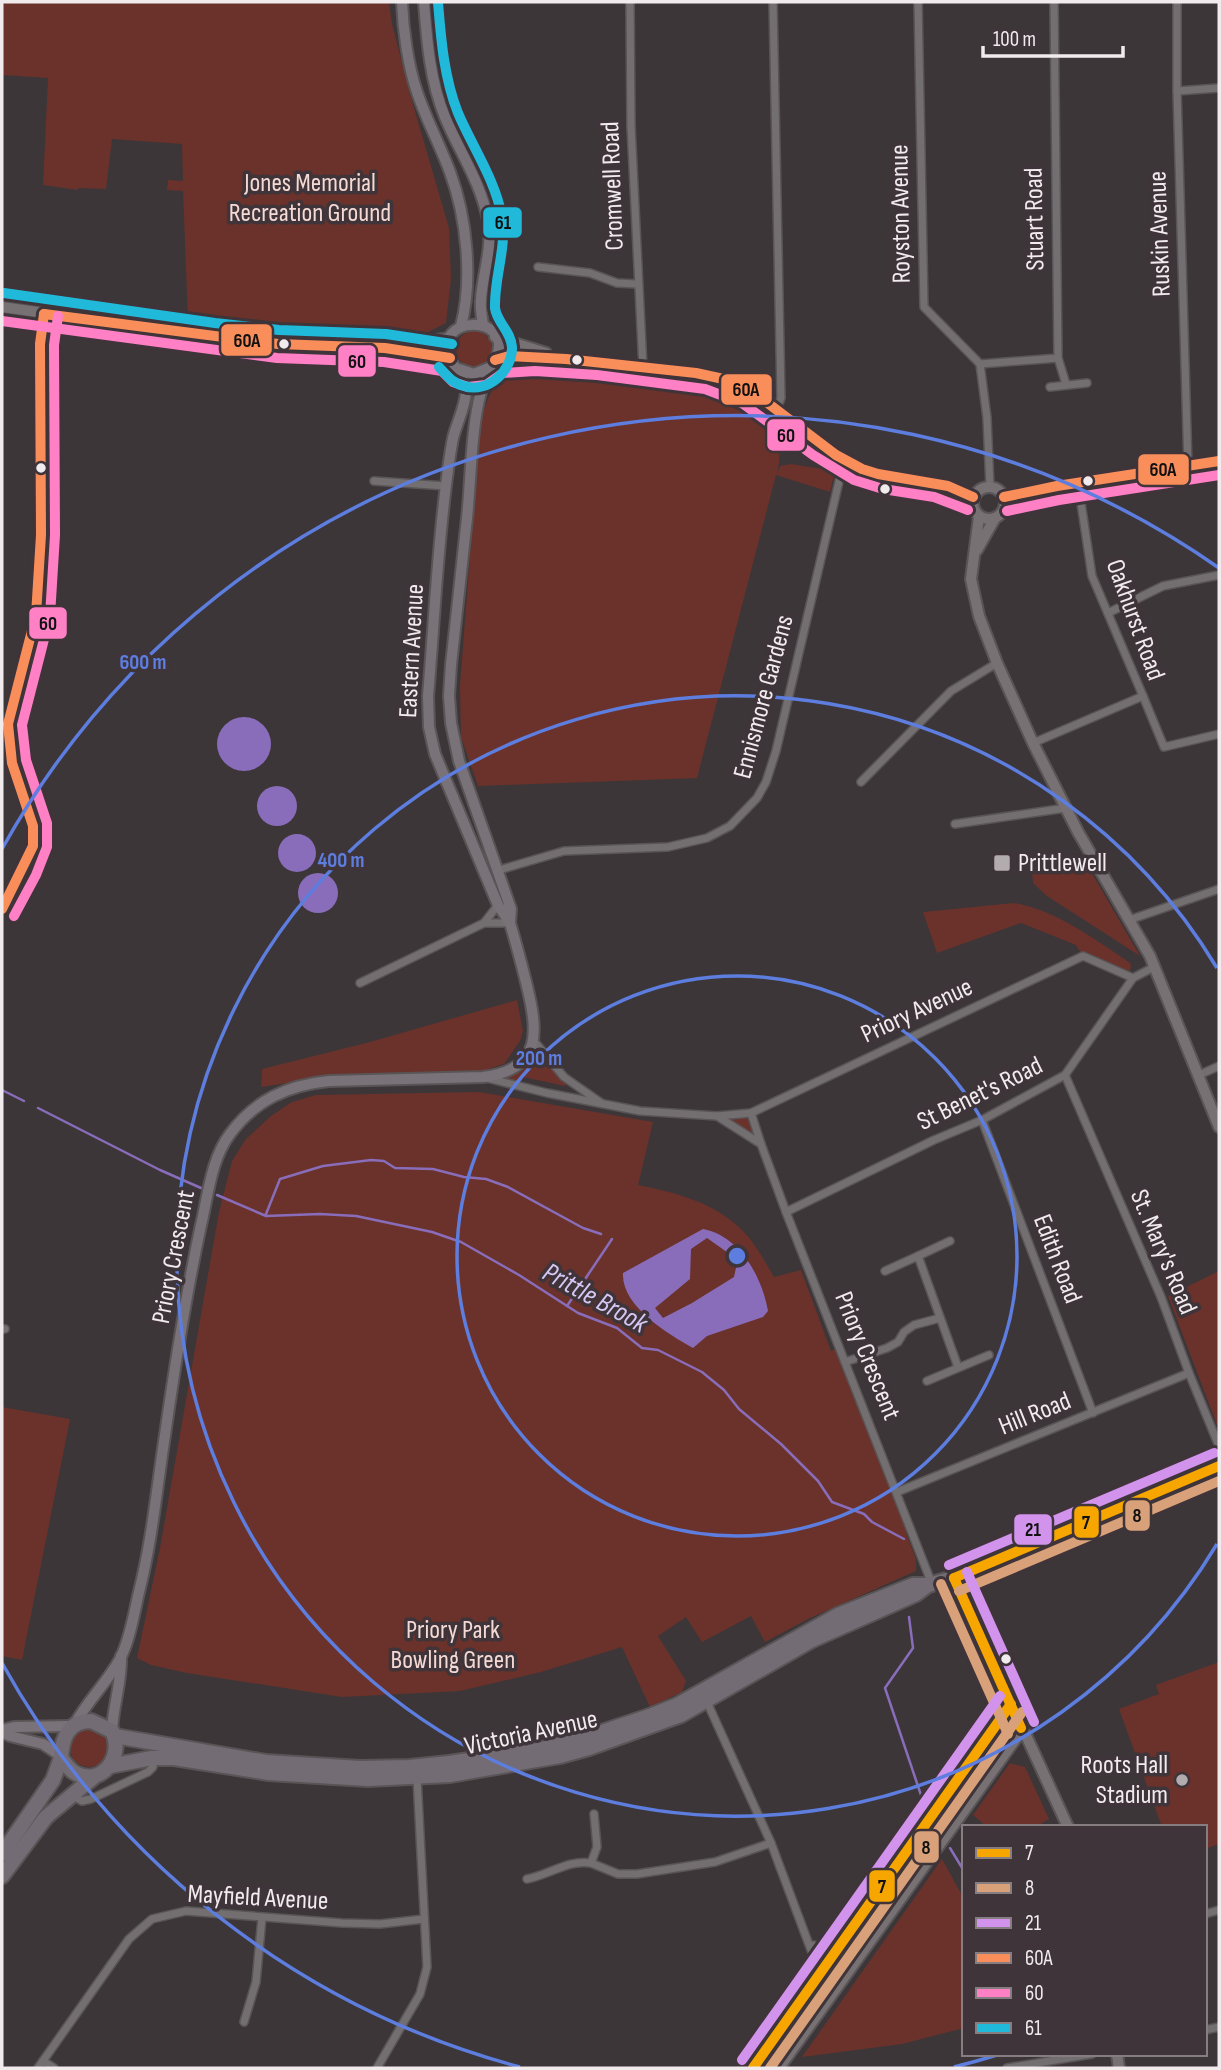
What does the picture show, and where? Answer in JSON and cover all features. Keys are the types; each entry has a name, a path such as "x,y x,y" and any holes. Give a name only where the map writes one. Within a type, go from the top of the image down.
{"highway":[{"name":"Victoria Avenue","path":"113,1733 255,1761 327,1767 410,1767 538,1750 597,1734 657,1713 688,1699 838,1615 913,1585 930,1585 954,1578 1219,1466"},
{"name":"Victoria Avenue","path":"110,1766 153,1763 174,1758 236,1769 368,1779 417,1778 513,1765 589,1748 651,1727 707,1702 812,1640 916,1594 930,1585"},
{"path":"2,1854 53,1780 65,1734 73,1725 91,1721 105,1726 113,1733 116,1751 110,1766 71,1794 33,1832 2,1876"},
{"path":"61,1757 74,1772 95,1776"}],"main road":[{"path":"402,2 402,20 416,90 451,175 467,256 466,305 461,326 448,344 450,358 459,369 474,374 492,364"},
{"path":"424,2 431,63 439,100 457,143 475,175 489,223 490,250 481,300 484,325 495,337"},
{"path":"461,326 472,323 484,325"},
{"name":"Eastern Avenue","path":"495,337 498,353 477,410 449,696 451,723 459,761 499,870 511,909 510,923"},
{"name":"Eastern Avenue","path":"459,369 466,391 453,439 446,486 428,696 429,727 435,754 498,905 510,923 530,999 534,1041"},
{"name":"Priory Crescent","path":"73,1725 100,1691 121,1656 140,1590 197,1247 214,1172 221,1149 230,1134 268,1099 305,1083 329,1080 483,1077 502,1074 516,1068 526,1059 534,1041"},
{"name":"Priory Crescent","path":"113,1733 114,1707 122,1677 121,1656"},
{"path":"2,1731 14,1727 73,1725"},
{"path":"2,1731 10,1736 43,1744 61,1757"}],"street":[{"name":"Cromwell Road","path":"630,2 631,126 643,368"},
{"path":"773,2 781,398 777,409"},
{"name":"Royston Avenue","path":"918,2 924,307 980,364"},
{"name":"Stuart Road","path":"1054,2 1058,358 1066,384"},
{"name":"Ruskin Avenue","path":"1177,2 1188,466"},
{"path":"1177,90 1219,88"},
{"path":"538,267 590,273 617,283 638,284"},
{"path":"2,307 278,344 385,348 450,358"},
{"path":"2,908 33,846 33,826 12,763 8,724 36,615 41,535 40,344 44,314"},
{"path":"495,337 566,359"},
{"path":"385,348 450,338"},
{"path":"492,364 509,356 566,359 708,375 728,380 757,395 844,460 878,474 932,482 973,497"},
{"path":"989,487 987,418 980,364 1058,358"},
{"path":"1050,387 1087,383"},
{"name":"Ennismore Gardens","path":"499,870 565,851 668,847 707,838 730,826 757,798 766,782 776,751 844,460"},
{"path":"1004,497 1219,461"},
{"path":"374,481 446,486"},
{"name":"Oakhurst Road","path":"1033,743 1143,696 1093,576 1078,483"},
{"path":"974,555 1004,509 1004,497 998,490 989,487 980,489 973,497 973,508 979,517 995,519"},
{"path":"979,517 971,579 997,663 1033,743 1078,832 1154,967 1219,1127"},
{"path":"1108,613 1163,586 1219,575"},
{"path":"860,782 951,691 997,663"},
{"path":"1143,696 1164,747 1219,734"},
{"path":"955,824 1066,808"},
{"path":"1129,920 1219,889"},
{"path":"484,923 498,905"},
{"path":"360,983 484,923 510,923"},
{"name":"Priory Avenue","path":"717,1116 751,1113 1083,956 1133,978"},
{"name":"St Benet's Road","path":"786,1212 934,1140 982,1120 1065,1075 1133,978 1154,967"},
{"name":"Priory Crescent","path":"534,1041 564,1077 602,1103"},
{"path":"1199,1075 1219,1066"},
{"name":"St. Mary's Road","path":"1065,1075 1161,1297 1219,1446"},
{"name":"Priory Crescent","path":"483,1077 640,1111 717,1116 761,1144"},
{"name":"Priory Crescent","path":"751,1113 786,1212 897,1492 930,1585"},
{"name":"Edith Road","path":"982,1120 1093,1413"},
{"path":"885,1271 950,1241"},
{"path":"918,1256 958,1367"},
{"path":"845,1362 898,1342 904,1332 914,1325 940,1318"},
{"path":"927,1381 989,1355"},
{"name":"Hill Road","path":"897,1492 1189,1373"},
{"path":"954,1578 1067,1825"},
{"path":"707,1702 771,1843 820,1974"},
{"path":"753,2068 1011,1704"},
{"path":"779,2068 1022,1730"},
{"path":"1010,1747 1018,1745 1031,1749"},
{"path":"71,1794 82,1801 91,1800 148,1772 153,1763"},
{"path":"377,2068 420,1994 427,1967 417,1778"},
{"path":"591,1863 597,1847 594,1814"},
{"path":"527,1879 574,1863 591,1863 618,1874 637,1874 715,1862 771,1843"},
{"name":"Mayfield Avenue","path":"40,2065 129,1939 152,1919 186,1912 380,1924 424,1919"},
{"path":"244,2022 256,1982 262,1918"},
{"path":"810,1945 838,1948"},
{"path":"1007,2068 1080,2056"},
{"path":"40,2065 54,2068"}],"green space":[{"name":"Jones Memorial Recreation Ground","path":"2,2 389,2 410,94 449,228 451,279 446,323 426,333 405,335 188,321 183,191 167,190 168,180 183,181 182,144 112,139 106,189 78,190 43,185 48,78 2,75"},
{"path":"474,331 486,337 492,349 486,361 474,367 462,361 456,349 462,337"},
{"path":"520,367 674,380 729,393 752,405 770,422 779,444 777,474 780,466 791,464 835,471 830,492 776,475 697,778 478,786 461,737 460,686 480,422 489,396 498,381"},
{"path":"1086,863 1140,956 1047,896 1033,883 1032,871"},
{"path":"1014,903 1044,912 1073,926 1131,964 1130,971 1126,972 1083,956 1076,945 1021,923 937,953 923,912"},
{"path":"517,1000 523,1031 520,1041 504,1064 482,1071 328,1077 261,1087 262,1069 370,1042"},
{"path":"536,1050 565,1086 523,1077 521,1084 500,1081 522,1069"},
{"name":"Priory Park Bowling Green","path":"479,1092 653,1122 638,1185 681,1195 732,1221 748,1236 774,1277 801,1270 831,1351 836,1349 909,1534 906,1533 916,1559 916,1571 808,1619 765,1642 751,1616 702,1642 686,1617 658,1636 686,1681 682,1692 650,1707 622,1647 541,1672 460,1691 342,1697 187,1673 151,1665 137,1658 160,1548 219,1212 232,1161 246,1139 271,1116 292,1102 316,1095"},
{"path":"751,1113 761,1144 717,1116"},
{"path":"1219,1271 1219,1430 1168,1296"},
{"path":"2,1407 70,1419 22,1660 2,1656"},
{"name":"Roots Hall Stadium","path":"1219,1662 1219,1844 1207,1848 1207,1825 1161,1825 1119,1709 1159,1694 1156,1685"},
{"path":"1003,1718 1009,1723 1009,1730 774,2068 757,2068"},
{"path":"89,1729 102,1735 108,1748 102,1761 89,1767 76,1761 70,1748 76,1735"},
{"path":"1010,1763 1025,1767 1049,1819 1038,1825 985,1825 973,1815"},
{"path":"942,1859 962,1895 962,2029 902,2044 802,2057"}],"shaded area":[{"path":"244,717 263,725 271,744 263,763 244,771 225,763 217,744 225,725"},
{"path":"277,786 285,787 291,792 296,798 296,814 291,820 285,825 277,826 269,825 263,820 258,814 257,806 258,798 263,792 269,787"},
{"path":"297,834 311,839 316,853 311,867 297,872 283,867 278,853 283,839"},
{"path":"318,873 332,879 338,893 332,907 318,913 304,907 298,893 304,879"},
{"path":"703,1229 728,1240 747,1260 761,1285 768,1311 763,1317 707,1336 693,1348 659,1327 638,1308 624,1285 623,1273","holes":["707,1238 731,1255 737,1263 734,1277 663,1318 655,1308 690,1279 691,1249"]}],"waterway":[{"name":"Prittle Brook","path":"2,1090 24,1101"},
{"name":"Prittle Brook","path":"38,1108 201,1188"},
{"path":"266,1214 280,1179 323,1166 371,1160 384,1161 395,1168 433,1169 464,1177 486,1179 508,1187 583,1228 601,1234"},
{"name":"Prittle Brook","path":"217,1195 266,1216 356,1216 432,1232 461,1242 578,1313 617,1328 642,1348 658,1350 702,1372 724,1390 739,1409 781,1444 818,1481 832,1502 864,1514 872,1522 904,1539"},
{"path":"567,1306 612,1239"},
{"name":"Prittle Brook","path":"909,1617 913,1648 885,1688 925,1807"},
{"name":"Prittle Brook","path":"950,1848 962,1868"}],"transit line":[{"name":"61","path":"438,2 444,58 453,100 499,203 503,240 495,308 512,347 504,372 482,387 473,388 456,383 439,367"},
{"name":"61","path":"4,293 215,323 279,330 386,334 452,344"},
{"name":"60A","path":"44,314 278,344 385,348 450,358"},
{"name":"60A","path":"2,909 33,846 33,826 12,763 8,724 36,615 41,535 40,344 44,314"},
{"name":"60","path":"14,916 36,875 47,847 47,823 26,760 22,725 50,616 55,535 54,345 58,316"},
{"name":"60","path":"2,321 277,358 384,362 442,371 453,382 468,387 486,385 503,373 535,371 597,375 705,389 742,403 813,455 854,480 883,489 934,497 968,510"},
{"name":"60A","path":"495,360 509,356 566,359 696,373 728,380 757,395 836,455 862,469 948,486 973,497"},
{"name":"60A","path":"1004,497 1219,461"},
{"name":"60","path":"1007,511 1059,500 1219,475"},
{"name":"21","path":"949,1565 1214,1453"},
{"name":"7","path":"954,1578 1219,1466"},
{"name":"8","path":"959,1591 1219,1481"},
{"name":"21","path":"967,1572 1034,1722"},
{"name":"7","path":"954,1578 1021,1728"},
{"name":"8","path":"941,1584 1008,1734"},
{"name":"21","path":"742,2060 1000,1696"},
{"name":"7","path":"753,2068 1011,1704"},
{"name":"8","path":"770,2068 1022,1712"}],"place":[{"name":"Prittlewell","path":"1002,863"},
{"name":"Roots Hall Stadium","path":"1182,1780"}]}
